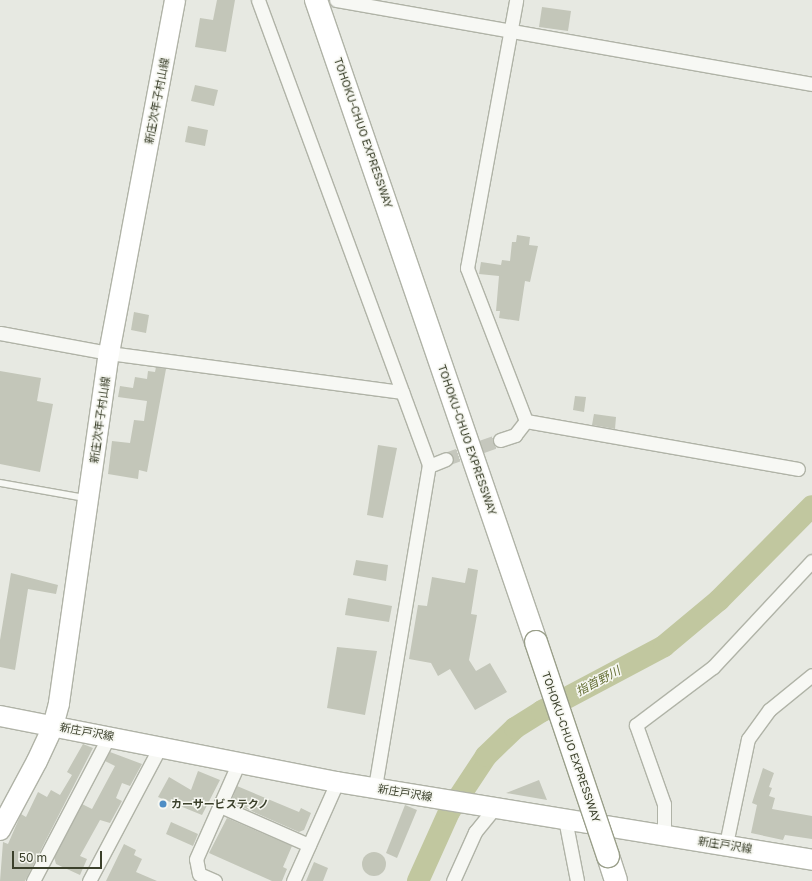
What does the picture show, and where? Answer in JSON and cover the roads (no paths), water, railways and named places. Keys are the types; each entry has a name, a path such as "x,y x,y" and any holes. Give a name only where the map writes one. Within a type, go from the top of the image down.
{"highway":[{"name":"TOHOKU-CHUO EXPRESSWAY","path":"316,0 329,33 616,881"}],"main road":[{"name":"新庄次年子村山線","path":"0,830 53,726 109,353 175,0"},
{"name":"新庄戸沢線","path":"0,716 161,745 238,764 337,782 490,805 664,836 726,844 812,860"}],"street":[{"path":"258,0 429,466 375,787"},
{"path":"336,0 362,2 510,31 812,84"},
{"path":"516,0 467,268 526,421"},
{"path":"0,333 109,353 402,392"},
{"path":"500,440 515,435 526,421"},
{"path":"526,421 798,469"},
{"path":"429,466 446,459"},
{"path":"664,836 664,804 636,725 712,667 812,561"},
{"path":"726,844 748,739 769,710 812,676"},
{"path":"33,881 109,736"},
{"path":"89,881 161,745"},
{"path":"216,881 199,874 196,859 238,764"},
{"path":"293,881 337,782"},
{"path":"453,881 475,832 490,805"},
{"path":"220,806 309,845"},
{"path":"565,819 577,881"}],"lane":[{"path":"0,483 88,499"}],"waterway":[{"name":"指首野川","path":"418,881 449,812 486,756 515,728 542,711 664,646 719,600 812,506"}],"tunnel":[{"path":"446,459 500,440"}],"place":[{"name":"カーサービステクノ","path":"163,804"}]}
